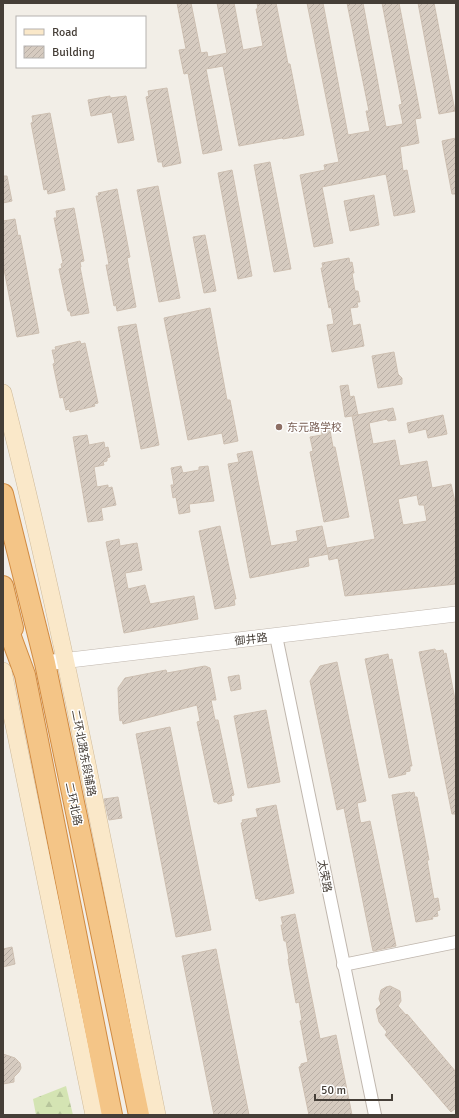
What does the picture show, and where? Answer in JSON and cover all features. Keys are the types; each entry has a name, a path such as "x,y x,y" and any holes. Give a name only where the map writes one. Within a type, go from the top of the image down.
{"highway":[{"name":"二环北路","path":"3,494 45,664 139,1115"},
{"name":"二环北路","path":"3,586 25,675 112,1115"},
{"name":"二环北路","path":"3,615 25,675"}],"main road":[{"name":"二环北路东段辅路","path":"3,393 30,499 66,661 157,1115"},
{"path":"3,671 5,690 94,1115"}],"street":[{"name":"御井路","path":"45,664 456,614"},
{"name":"太荣路","path":"276,636 374,1115"},
{"path":"343,966 456,942"}],"green space":[{"path":"66,1086 73,1115 36,1115 33,1099"}],"building":[{"path":"177,3 191,3 201,53 207,52 208,57 227,53 217,3 234,3 243,50 263,46 256,9 258,9 257,3 276,3 304,135 239,146 223,66 206,69 222,150 203,154 188,73 184,74 179,50 186,49"},
{"path":"307,3 323,3 348,135 370,131 366,111 369,111 347,3 363,3 386,127 403,124 399,105 402,104 382,3 399,3 421,118 415,119 419,143 400,147 403,171 407,170 415,212 394,216 386,174 322,187 333,243 314,247 300,175 325,170 324,165 339,162"},
{"path":"418,3 434,3 455,111 439,114"},
{"path":"167,88 181,163 163,167 162,162 158,162 146,97 149,96 148,91"},
{"path":"110,96 110,98 126,96 134,140 118,143 112,112 91,116 88,100"},
{"path":"50,113 65,190 48,194 47,189 44,190 31,123 33,122 32,116"},
{"path":"456,138 456,194 452,194 442,141"},
{"path":"270,162 291,269 274,272 254,165"},
{"path":"232,170 252,276 238,279 218,173"},
{"path":"3,176 7,176 12,201 3,203"},
{"path":"158,186 180,298 159,302 137,190"},
{"path":"117,189 130,257 127,258 136,307 117,311 116,305 114,306 106,265 109,265 96,196 99,196 98,193"},
{"path":"374,195 379,225 350,231 344,201"},
{"path":"74,208 84,261 80,262 80,267 89,313 71,316 70,311 68,311 59,269 62,268 61,264 63,263 54,218 57,218 56,211"},
{"path":"15,219 18,236 20,235 39,333 17,337 3,264 3,221"},
{"path":"205,235 216,291 204,293 193,237"},
{"path":"349,258 350,263 352,262 354,273 352,273 355,291 358,291 360,302 357,302 358,307 350,308 353,326 360,324 364,346 332,352 327,325 334,324 331,307 329,308 321,268 323,268 322,263"},
{"path":"210,308 227,400 230,400 238,441 224,444 222,433 188,440 164,318"},
{"path":"136,324 159,445 141,449 118,327"},
{"path":"80,341 81,344 85,343 98,403 94,404 95,406 70,412 69,409 66,410 63,397 60,398 53,364 55,363 52,350 56,350 55,347"},
{"path":"394,352 398,374 402,378 402,384 378,388 372,356"},
{"path":"348,385 350,397 354,396 358,415 345,417 340,386"},
{"path":"393,408 396,420 388,421 387,419 369,423 373,444 395,440 400,466 427,461 432,488 451,484 456,502 456,584 345,596 338,558 329,560 327,548 375,539 352,416","holes":["417,495 419,505 424,505 427,521 403,525 398,499"]},
{"path":"443,415 447,434 428,438 426,429 409,433 407,423"},
{"path":"329,425 349,517 324,522 310,452 313,451 310,437 322,435 321,426"},
{"path":"87,435 89,445 104,442 105,448 108,447 110,457 107,458 107,461 103,462 104,465 94,467 97,487 108,485 108,488 112,487 116,505 101,508 103,520 88,522 73,437"},
{"path":"252,451 271,546 298,541 296,531 322,526 328,554 308,558 309,566 250,578 228,464 239,462 237,454"},
{"path":"181,466 183,473 199,470 199,467 208,466 214,501 189,504 190,512 179,514 176,497 173,498 171,485 174,485 171,468"},
{"path":"220,526 236,599 234,599 235,605 215,609 199,531"},
{"path":"119,539 120,546 137,543 142,570 125,573 128,589 145,585 150,604 194,596 198,619 124,633 106,542"},
{"path":"435,649 436,651 443,650 444,654 446,653 456,705 456,814 452,814 419,652"},
{"path":"388,654 389,660 392,659 412,766 410,766 410,771 405,772 406,774 389,778 365,659"},
{"path":"337,662 366,801 357,803 360,820 361,823 370,821 396,946 373,951 344,808 337,810 310,681 320,666"},
{"path":"205,666 210,668 216,700 211,700 215,720 218,720 234,795 231,796 232,801 218,804 217,802 214,802 197,722 200,721 197,705 123,724 122,720 120,721 119,713 118,688 125,678 166,670 167,673"},
{"path":"239,675 241,689 231,691 228,677"},
{"path":"266,710 280,782 248,788 234,716"},
{"path":"170,727 211,930 176,937 136,734"},
{"path":"414,792 415,797 417,797 429,860 427,860 434,899 438,898 440,910 437,911 438,916 432,917 433,919 416,922 392,795"},
{"path":"118,797 122,818 109,820 104,799"},
{"path":"276,805 294,893 259,901 258,898 256,899 241,823 243,822 242,820 258,817 256,809"},
{"path":"295,914 320,1039 336,1035 352,1115 309,1115 299,1067 301,1064 308,1062 300,1021 302,1020 299,1002 296,1003 286,941 284,941 281,925 283,925 281,917"},
{"path":"12,947 15,964 3,967 3,949"},
{"path":"216,949 249,1115 214,1115 182,956"},
{"path":"390,986 400,991 401,1001 398,1006 406,1015 407,1014 456,1072 456,1108 451,1112 385,1035 387,1032 379,1022 376,1009 381,1004 379,999 381,990"},
{"path":"3,1054 15,1058 20,1063 21,1068 14,1077 14,1082 3,1084"}],"place":[{"name":"东元路学校","path":"279,427"}]}
